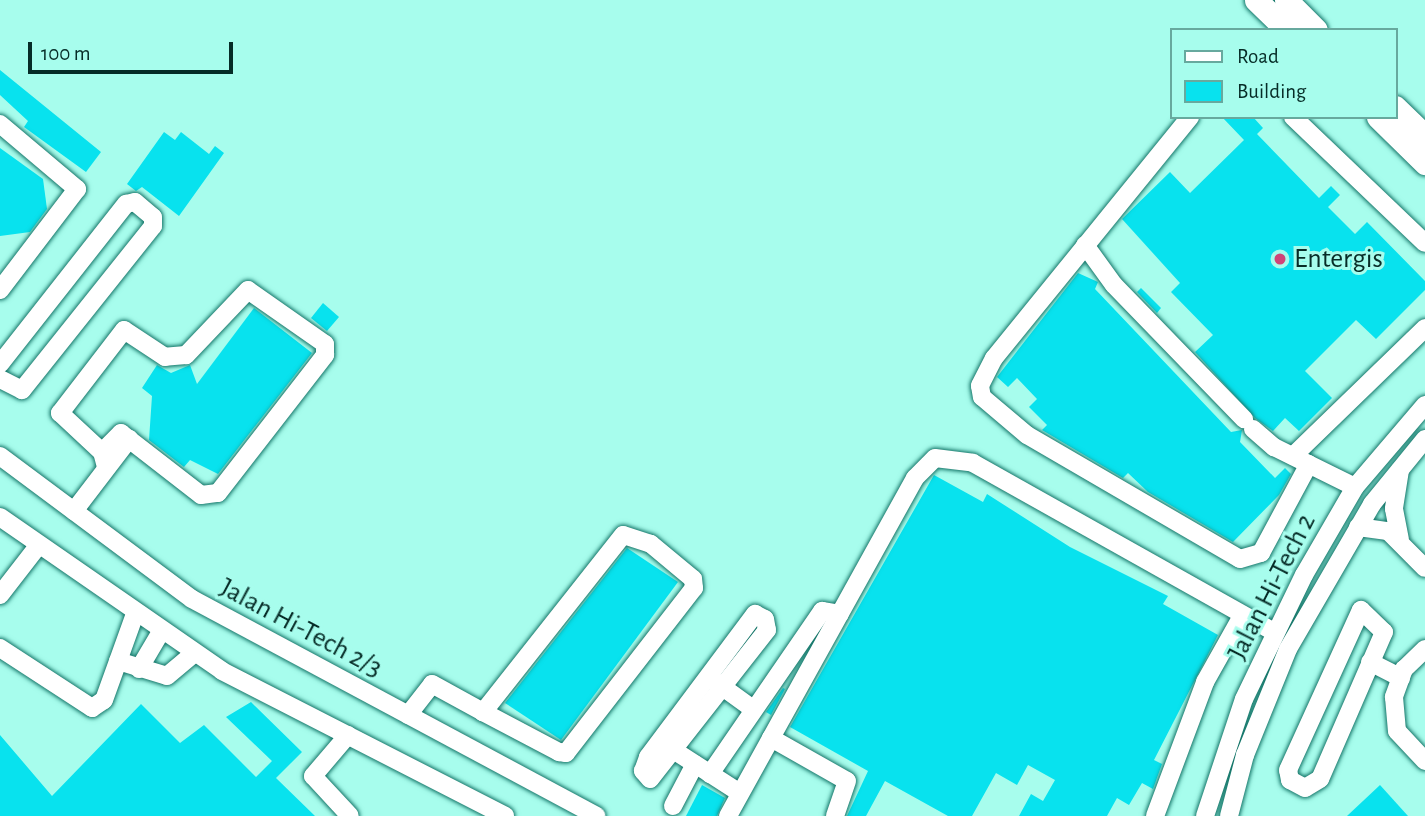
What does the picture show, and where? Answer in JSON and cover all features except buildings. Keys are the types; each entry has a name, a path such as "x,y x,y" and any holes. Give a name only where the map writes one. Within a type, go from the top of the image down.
{"main road":[{"path":"1256,0 1285,28"},
{"path":"1286,0 1314,28"},
{"path":"1397,109 1425,136"},
{"path":"1380,119 1425,163"}],"street":[{"path":"1188,119 994,358 980,386 987,406 1240,559 1261,553 1301,460 1425,328"},
{"path":"1295,119 1425,243"},
{"path":"0,124 77,188 0,290"},
{"path":"0,364 126,204 135,202 153,217 153,226 22,390 0,379"},
{"path":"1085,245 1114,285 1248,424 1301,460 1355,487"},
{"path":"74,511 123,436 201,495 218,494 325,355 326,344 248,290 186,355 165,357 124,330 61,413 105,460"},
{"name":"Jalan Hi-Tech 2","path":"1205,816 1274,632 1355,487 1425,405"},
{"name":"Jalan Hi-Tech 2","path":"1229,816 1245,755 1288,649 1358,527 1400,468 1425,439"},
{"path":"728,816 915,478 924,465 948,455 1274,632"},
{"name":"Jalan Hi-Tech 2/3","path":"0,456 192,599 597,816"},
{"path":"1400,468 1394,509 1400,539"},
{"path":"0,517 194,653 505,816"},
{"path":"1358,527 1378,526 1400,539 1425,568"},
{"path":"408,715 432,684 483,712 559,752 571,750 694,589 693,579 651,544 622,535 483,712"},
{"path":"0,595 38,546"},
{"path":"1361,610 1384,627 1370,662 1321,779 1305,788 1290,780 1287,770 1361,610"},
{"path":"710,774 750,707 822,611 840,614"},
{"path":"0,648 92,708 104,700 135,614"},
{"path":"1155,816 1205,682 1242,616"},
{"path":"749,617 765,619 767,630 723,687 667,746 708,676 749,617"},
{"path":"139,669 162,630"},
{"path":"1425,649 1401,678 1394,698 1397,731 1425,761"},
{"path":"118,662 167,676 194,653"},
{"path":"1370,662 1401,678"},
{"path":"708,676 750,707"},
{"path":"348,735 338,754 315,772 314,780 350,816"},
{"path":"771,738 847,781 835,816"},
{"path":"667,746 740,793"},
{"path":"673,806 695,764"}],"place":[{"name":"Entergis","path":"1280,259"}]}
